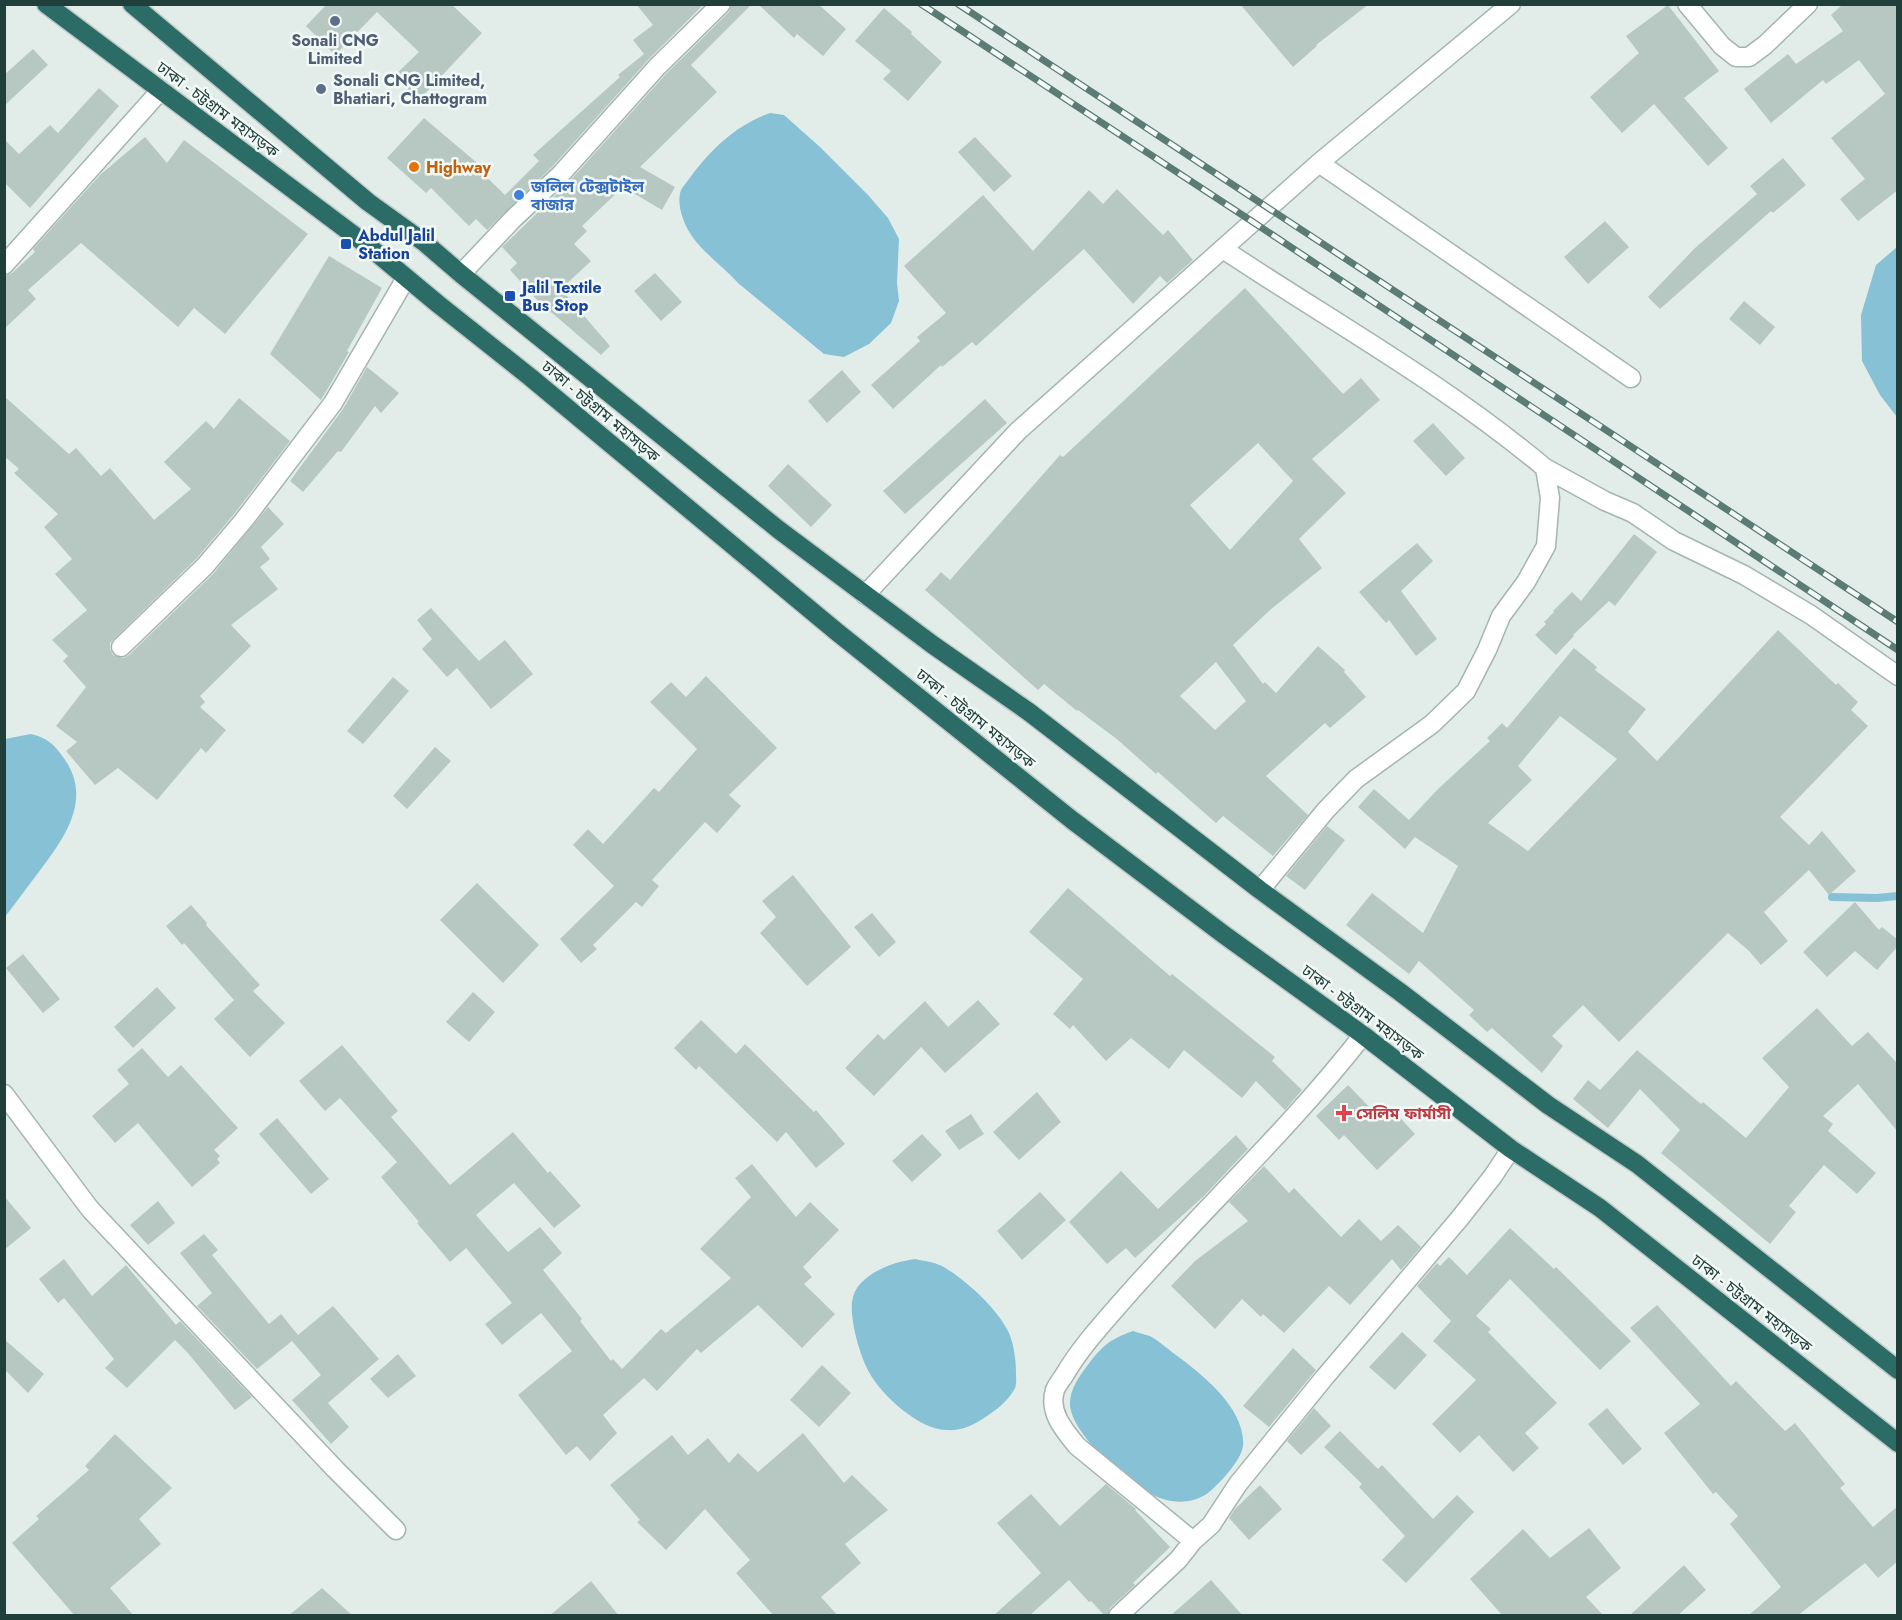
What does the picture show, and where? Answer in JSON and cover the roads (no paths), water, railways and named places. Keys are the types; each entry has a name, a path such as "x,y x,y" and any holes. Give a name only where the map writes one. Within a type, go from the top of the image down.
{"highway":[{"name":"ঢাকা - চট্টগ্রাম মহাসড়ক","path":"46,4 367,245 530,377 828,625 1046,799 1223,934 1363,1035 1511,1149 1600,1208 1898,1443"},
{"name":"ঢাকা - চট্টগ্রাম মহাসড়ক","path":"132,4 368,202 425,243 725,488 865,595 1029,712 1260,890 1548,1105 1637,1164 1898,1370"}],"street":[{"path":"461,274 513,219 560,175 657,67 721,4"},
{"path":"865,595 1018,431 1319,163 1511,4"},
{"path":"1688,4 1722,46 1736,57 1749,57 1808,4"},
{"path":"4,265 161,90"},
{"path":"1319,163 1631,378"},
{"path":"1223,249 1437,385 1504,433 1545,468 1605,501 1633,513 1674,541 1744,575 1811,615 1898,676"},
{"path":"121,646 205,566 244,520 333,403 406,278"},
{"path":"1260,890 1326,810 1356,779 1432,724 1466,691 1501,616 1526,582 1546,546 1550,498 1545,468"},
{"path":"1193,1541 1077,1446 1063,1429 1054,1411 1055,1390 1075,1357 1117,1307 1198,1216 1333,1074 1363,1035"},
{"path":"4,1094 90,1209 335,1469 396,1530"},
{"path":"1118,1616 1178,1560 1211,1524 1238,1485 1324,1378 1460,1218 1511,1149"}],"water":[{"path":"770,113 784,115 820,147 888,218 899,239 897,283 899,301 891,323 869,344 844,357 824,354 738,283 696,242 683,217 680,203 681,190 697,169 735,131"},
{"path":"1897,247 1897,417 1880,395 1862,361 1861,315 1876,265"},
{"path":"31,734 50,742 63,757 72,772 76,787 76,801 67,830 5,917 5,739"},
{"path":"915,1259 942,1266 961,1279 997,1314 1012,1342 1016,1368 1014,1390 992,1412 961,1429 936,1428 913,1418 902,1410 875,1381 856,1338 852,1302 860,1284 867,1277 886,1267"},
{"path":"1133,1331 1150,1336 1198,1372 1221,1394 1238,1419 1243,1446 1238,1458 1218,1484 1197,1499 1178,1502 1160,1498 1148,1492 1106,1460 1074,1419 1070,1400 1080,1375 1107,1344"}],"waterway":[{"path":"1832,897 1898,896"}],"railway":[{"path":"921,4 1898,650"},
{"path":"958,4 1898,622"}],"place":[{"name":"Sonali CNG Limited","path":"335,21"},
{"name":"Sonali CNG Limited, Bhatiari, Chattogram","path":"321,89"},
{"name":"Highway","path":"414,167"},
{"name":"জলিল টেক্সটাইল বাজার","path":"519,195"},
{"name":"Abdul Jalil Station","path":"346,244"},
{"name":"Jalil Textile Bus Stop","path":"510,296"},
{"name":"সেলিম ফার্মাসী","path":"1344,1113"}]}
